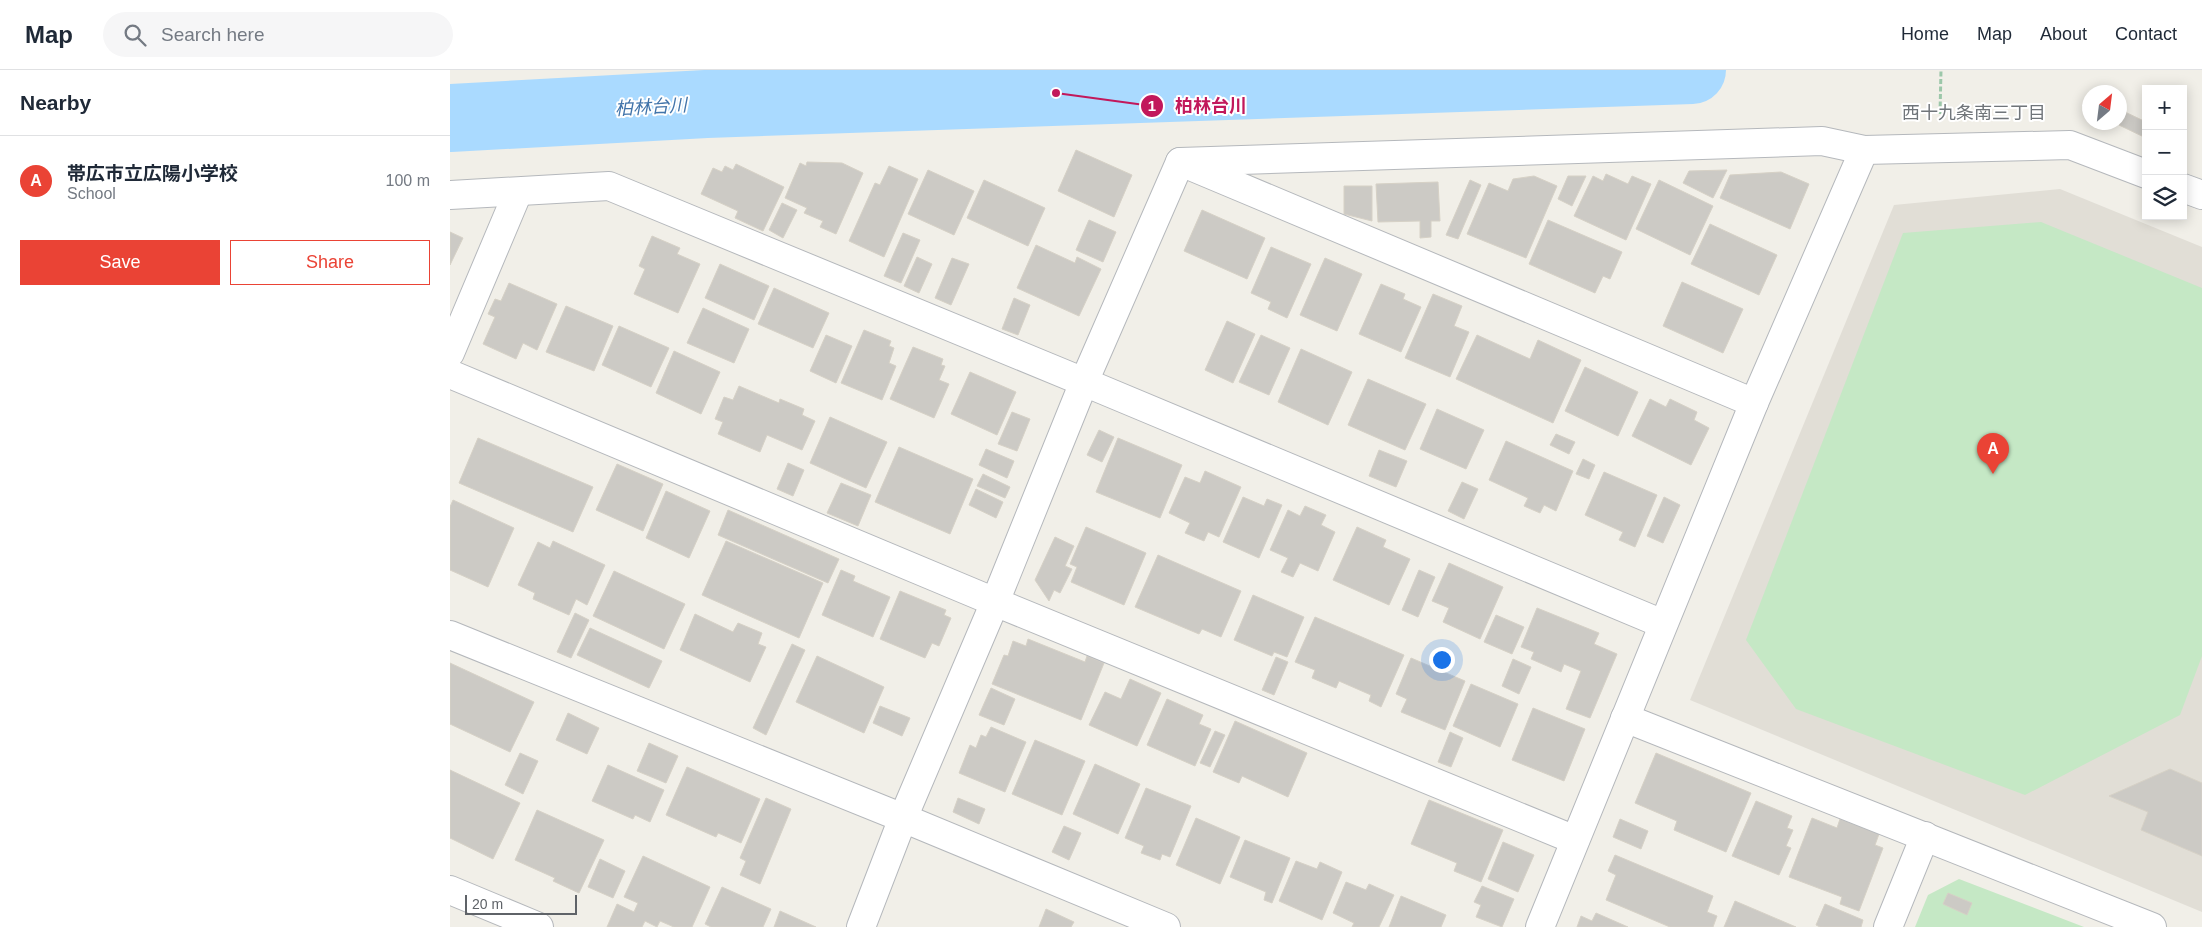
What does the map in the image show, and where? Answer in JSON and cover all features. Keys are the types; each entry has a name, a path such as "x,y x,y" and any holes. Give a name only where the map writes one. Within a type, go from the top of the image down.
{"street":[{"path":"1180,162 1822,142 1864,150 2070,145 2142,172"},
{"path":"1540,927 1754,402 1864,150"},
{"path":"861,927 903,818 995,602 1084,382 1180,162"},
{"path":"1180,162 1754,402"},
{"path":"450,196 609,186 1663,624"},
{"path":"2187,189 2202,195"},
{"path":"450,353 518,192"},
{"path":"450,374 995,602 1576,840"},
{"path":"450,635 903,818 1166,927"},
{"path":"1625,718 2152,927"},
{"path":"1888,927 1925,836"},
{"path":"450,890 539,927"}],"path":[{"path":"1941,70 1942,91"}],"shaded area":[{"path":"2060,189 2202,247 2202,912 1690,700 1894,205"}],"green space":[{"path":"2041,222 2202,288 2202,656 2180,715 2025,795 1796,709 1746,640 1903,233"},
{"path":"1959,879 2084,927 1915,927 1928,895"}],"building":[{"path":"2127,113 2142,120 2142,136 2127,129"},
{"path":"1076,150 1132,175 1114,217 1058,191"},
{"path":"807,162 842,163 863,173 836,234 820,227 823,221 804,213 807,208 785,198 800,163 806,166"},
{"path":"736,164 784,187 763,231 735,218 738,211 701,194 713,168 722,172 725,166 733,170"},
{"path":"889,166 918,179 884,257 849,241 875,183 880,185"},
{"path":"928,170 974,191 954,235 908,214"},
{"path":"1727,170 1713,198 1683,183 1689,171"},
{"path":"1781,172 1809,184 1790,229 1720,198 1730,175"},
{"path":"1606,174 1628,184 1632,176 1651,184 1626,240 1574,216 1593,176 1603,181"},
{"path":"1534,176 1557,186 1526,258 1467,234 1489,183 1508,191 1513,179"},
{"path":"1568,176 1586,176 1572,206 1558,199"},
{"path":"984,180 1045,208 1028,246 967,218"},
{"path":"1470,180 1481,185 1458,239 1446,235"},
{"path":"1659,180 1713,206 1690,255 1636,229"},
{"path":"1438,182 1440,221 1431,221 1431,237 1420,238 1420,221 1378,222 1376,184"},
{"path":"1344,186 1372,186 1372,221 1344,214"},
{"path":"782,203 797,210 783,238 769,230"},
{"path":"1202,210 1265,238 1247,279 1184,251"},
{"path":"1089,220 1116,232 1103,262 1076,250"},
{"path":"1548,220 1622,252 1610,279 1603,276 1595,293 1529,264"},
{"path":"1710,224 1777,255 1759,295 1691,264"},
{"path":"450,232 463,238 450,265"},
{"path":"903,233 920,240 901,283 884,276"},
{"path":"652,236 680,248 677,254 700,264 678,313 634,294 645,269 639,266"},
{"path":"1036,245 1075,263 1077,257 1101,269 1079,316 1017,288"},
{"path":"1271,247 1311,264 1287,318 1268,309 1271,302 1251,293"},
{"path":"917,257 932,264 919,293 904,286"},
{"path":"952,258 969,264 951,305 935,298"},
{"path":"1325,258 1362,274 1337,331 1300,315"},
{"path":"720,264 769,286 754,320 705,298"},
{"path":"1682,282 1743,309 1723,353 1663,326"},
{"path":"509,283 557,304 537,350 523,343 516,359 483,344 495,317 488,314 495,299 501,301"},
{"path":"1381,284 1405,294 1403,299 1421,307 1401,352 1359,334"},
{"path":"774,288 829,313 813,348 758,324"},
{"path":"1433,294 1462,306 1454,326 1469,332 1450,377 1405,358"},
{"path":"1014,298 1030,305 1018,335 1002,329"},
{"path":"566,306 613,326 594,371 546,352"},
{"path":"703,308 749,329 734,363 687,343"},
{"path":"1227,321 1255,334 1233,383 1205,370"},
{"path":"619,326 669,348 651,387 602,365"},
{"path":"864,330 891,341 889,346 894,348 889,363 896,366 882,400 841,383"},
{"path":"826,335 852,346 836,383 810,371"},
{"path":"1261,335 1290,348 1269,395 1239,382"},
{"path":"1477,335 1530,359 1538,340 1581,360 1553,423 1456,379"},
{"path":"913,347 943,359 941,365 945,366 939,380 949,384 934,418 890,399"},
{"path":"1301,349 1352,372 1328,425 1278,402"},
{"path":"674,351 720,372 701,414 656,393"},
{"path":"1585,367 1638,392 1618,436 1565,411"},
{"path":"970,372 1016,392 997,435 951,414"},
{"path":"1368,379 1426,404 1405,450 1348,425"},
{"path":"739,386 779,403 780,399 804,409 802,415 815,421 802,450 767,435 760,452 718,434 723,422 715,419 724,397 733,400"},
{"path":"1650,399 1666,407 1670,399 1697,412 1694,420 1709,428 1691,465 1632,436"},
{"path":"1437,409 1484,430 1466,469 1420,449"},
{"path":"1012,412 1030,419 1017,451 998,444"},
{"path":"830,417 887,442 866,488 810,463"},
{"path":"1099,430 1114,437 1102,462 1087,455"},
{"path":"1556,434 1575,442 1569,454 1550,445"},
{"path":"478,438 593,487 573,532 459,483"},
{"path":"1118,438 1182,465 1160,518 1096,492"},
{"path":"1506,441 1573,471 1556,511 1544,505 1540,513 1524,506 1528,498 1489,480"},
{"path":"899,447 973,479 950,534 875,502"},
{"path":"986,449 1014,461 1007,478 979,465"},
{"path":"1379,450 1407,461 1396,487 1369,476"},
{"path":"1583,459 1595,465 1589,479 1576,474"},
{"path":"788,463 804,470 793,496 777,489"},
{"path":"617,464 663,484 643,531 596,510"},
{"path":"1205,471 1241,487 1219,537 1208,532 1204,541 1185,533 1190,523 1169,513 1185,477 1200,483"},
{"path":"1604,472 1657,495 1635,547 1619,540 1623,532 1585,515"},
{"path":"983,474 1010,487 1005,498 977,486"},
{"path":"1462,482 1478,489 1464,519 1448,511"},
{"path":"841,483 871,495 858,526 827,513"},
{"path":"976,489 1003,502 996,518 969,505"},
{"path":"666,491 710,511 689,558 646,538"},
{"path":"1243,497 1264,506 1267,499 1282,505 1259,558 1223,542"},
{"path":"1664,497 1680,505 1663,543 1647,536"},
{"path":"453,500 514,528 488,587 450,570 450,507"},
{"path":"1305,506 1326,515 1321,525 1335,532 1318,571 1300,563 1293,577 1281,572 1288,558 1270,550 1288,510 1300,516"},
{"path":"728,510 839,559 828,583 718,535"},
{"path":"1086,527 1146,553 1124,605 1071,582 1077,567 1070,564"},
{"path":"1357,527 1386,540 1383,547 1410,559 1389,605 1333,580"},
{"path":"1055,537 1074,546 1065,566 1072,569 1060,593 1054,590 1049,601 1035,580"},
{"path":"553,541 605,565 587,605 576,599 569,615 533,599 535,593 518,585 538,542 550,548"},
{"path":"726,541 823,583 799,638 702,595"},
{"path":"1158,555 1241,591 1221,637 1202,629 1199,634 1135,607"},
{"path":"1449,563 1503,587 1480,639 1443,622 1449,608 1432,601"},
{"path":"841,570 855,576 853,581 890,597 873,637 822,615"},
{"path":"1419,570 1435,577 1418,617 1402,610"},
{"path":"614,571 685,604 664,649 593,616"},
{"path":"900,591 946,610 944,615 951,618 939,646 932,643 925,658 880,639"},
{"path":"1253,595 1304,617 1287,657 1274,652 1272,656 1234,640"},
{"path":"1537,608 1599,633 1594,644 1617,654 1590,718 1566,709 1581,671 1564,664 1561,672 1531,659 1534,652 1521,647"},
{"path":"575,613 589,620 571,658 557,652"},
{"path":"695,614 733,632 738,623 762,633 758,644 766,647 750,682 680,650"},
{"path":"1496,615 1524,627 1512,654 1484,642"},
{"path":"1315,617 1404,655 1381,707 1369,701 1371,695 1339,681 1336,688 1312,678 1315,670 1295,662"},
{"path":"590,628 662,661 649,688 577,655"},
{"path":"1028,639 1085,662 1087,656 1104,663 1081,720 992,684 1004,655 1008,656 1013,641 1026,646"},
{"path":"792,644 805,650 766,735 753,728"},
{"path":"817,656 884,687 864,733 796,702"},
{"path":"1276,657 1288,662 1274,695 1262,690"},
{"path":"1411,658 1465,681 1445,730 1401,712 1407,699 1396,694"},
{"path":"1513,659 1531,667 1519,694 1502,686"},
{"path":"450,663 534,702 510,752 450,724"},
{"path":"1130,679 1161,693 1137,746 1089,725 1105,692 1121,699"},
{"path":"1471,684 1518,704 1500,747 1453,726"},
{"path":"991,688 1015,699 1004,725 979,715"},
{"path":"1167,699 1203,715 1199,724 1211,729 1195,766 1147,745"},
{"path":"880,706 910,718 902,736 873,723"},
{"path":"1533,708 1585,729 1564,781 1512,760"},
{"path":"568,713 599,728 587,754 556,740"},
{"path":"1235,721 1307,753 1288,797 1242,776 1239,783 1213,772"},
{"path":"991,727 1026,742 1005,792 959,773 970,745 976,748 981,735 986,737"},
{"path":"1215,731 1225,735 1210,767 1200,763"},
{"path":"1450,732 1463,738 1451,767 1438,762"},
{"path":"1035,740 1085,761 1062,815 1012,794"},
{"path":"649,743 678,756 666,783 637,771"},
{"path":"520,753 538,761 523,794 505,785"},
{"path":"1656,753 1751,793 1726,852 1674,830 1677,821 1635,803"},
{"path":"1095,764 1140,784 1118,834 1073,814"},
{"path":"608,765 664,790 650,822 635,815 633,819 592,801"},
{"path":"687,767 760,799 741,843 718,833 716,837 666,815"},
{"path":"2170,769 2202,783 2202,856 2141,830 2148,812 2109,796"},
{"path":"450,770 520,803 493,859 450,838"},
{"path":"1146,788 1191,806 1170,857 1162,854 1160,860 1141,853 1144,846 1125,838"},
{"path":"766,798 791,809 760,884 740,875 746,861 740,858"},
{"path":"958,798 985,809 979,824 953,812"},
{"path":"1429,800 1503,830 1481,882 1454,871 1457,863 1411,844"},
{"path":"1756,801 1792,816 1787,828 1793,830 1786,846 1791,848 1779,875 1732,856"},
{"path":"537,810 604,840 579,893 553,881 555,878 515,860"},
{"path":"1196,818 1240,837 1220,884 1176,865"},
{"path":"1812,818 1837,828 1840,819 1879,834 1875,845 1883,848 1859,911 1840,904 1842,897 1789,877"},
{"path":"1620,819 1648,831 1641,849 1613,837"},
{"path":"1064,826 1081,833 1069,860 1052,852"},
{"path":"1245,840 1290,858 1272,903 1264,900 1266,892 1230,877"},
{"path":"1503,842 1534,855 1518,892 1488,879"},
{"path":"1615,855 1713,896 1707,912 1717,916 1713,927 1670,927 1606,900 1616,875 1608,871"},
{"path":"643,856 710,887 692,927 674,927 660,921 657,927 645,921 642,927 607,927 617,904 634,912 638,903 624,897"},
{"path":"600,859 625,871 613,898 588,887"},
{"path":"1296,861 1317,869 1320,862 1342,872 1322,920 1279,901"},
{"path":"1346,882 1366,890 1369,884 1394,895 1379,927 1352,927 1354,923 1333,913"},
{"path":"1482,886 1514,899 1502,927 1476,917 1481,905 1474,902"},
{"path":"722,887 771,909 763,927 711,927 705,924"},
{"path":"1948,893 1972,903 1967,915 1943,904"},
{"path":"1401,896 1446,915 1441,927 1389,927"},
{"path":"1735,901 1796,927 1724,927"},
{"path":"1825,904 1863,920 1861,927 1820,927 1816,925"},
{"path":"1046,909 1074,922 1071,927 1039,927"},
{"path":"780,911 816,927 774,927"},
{"path":"1596,913 1628,927 1577,927 1581,916 1592,921"}],"waterway":[{"name":"柏林台川","path":"450,118 706,104 1692,70"}],"place":[{"name":"柏林台川","path":"1056,93"},
{"name":"帯広市立広陽小学校","path":"1993,474"}],"district":[{"name":"西十九条南三丁目","path":"1974,113"}]}
